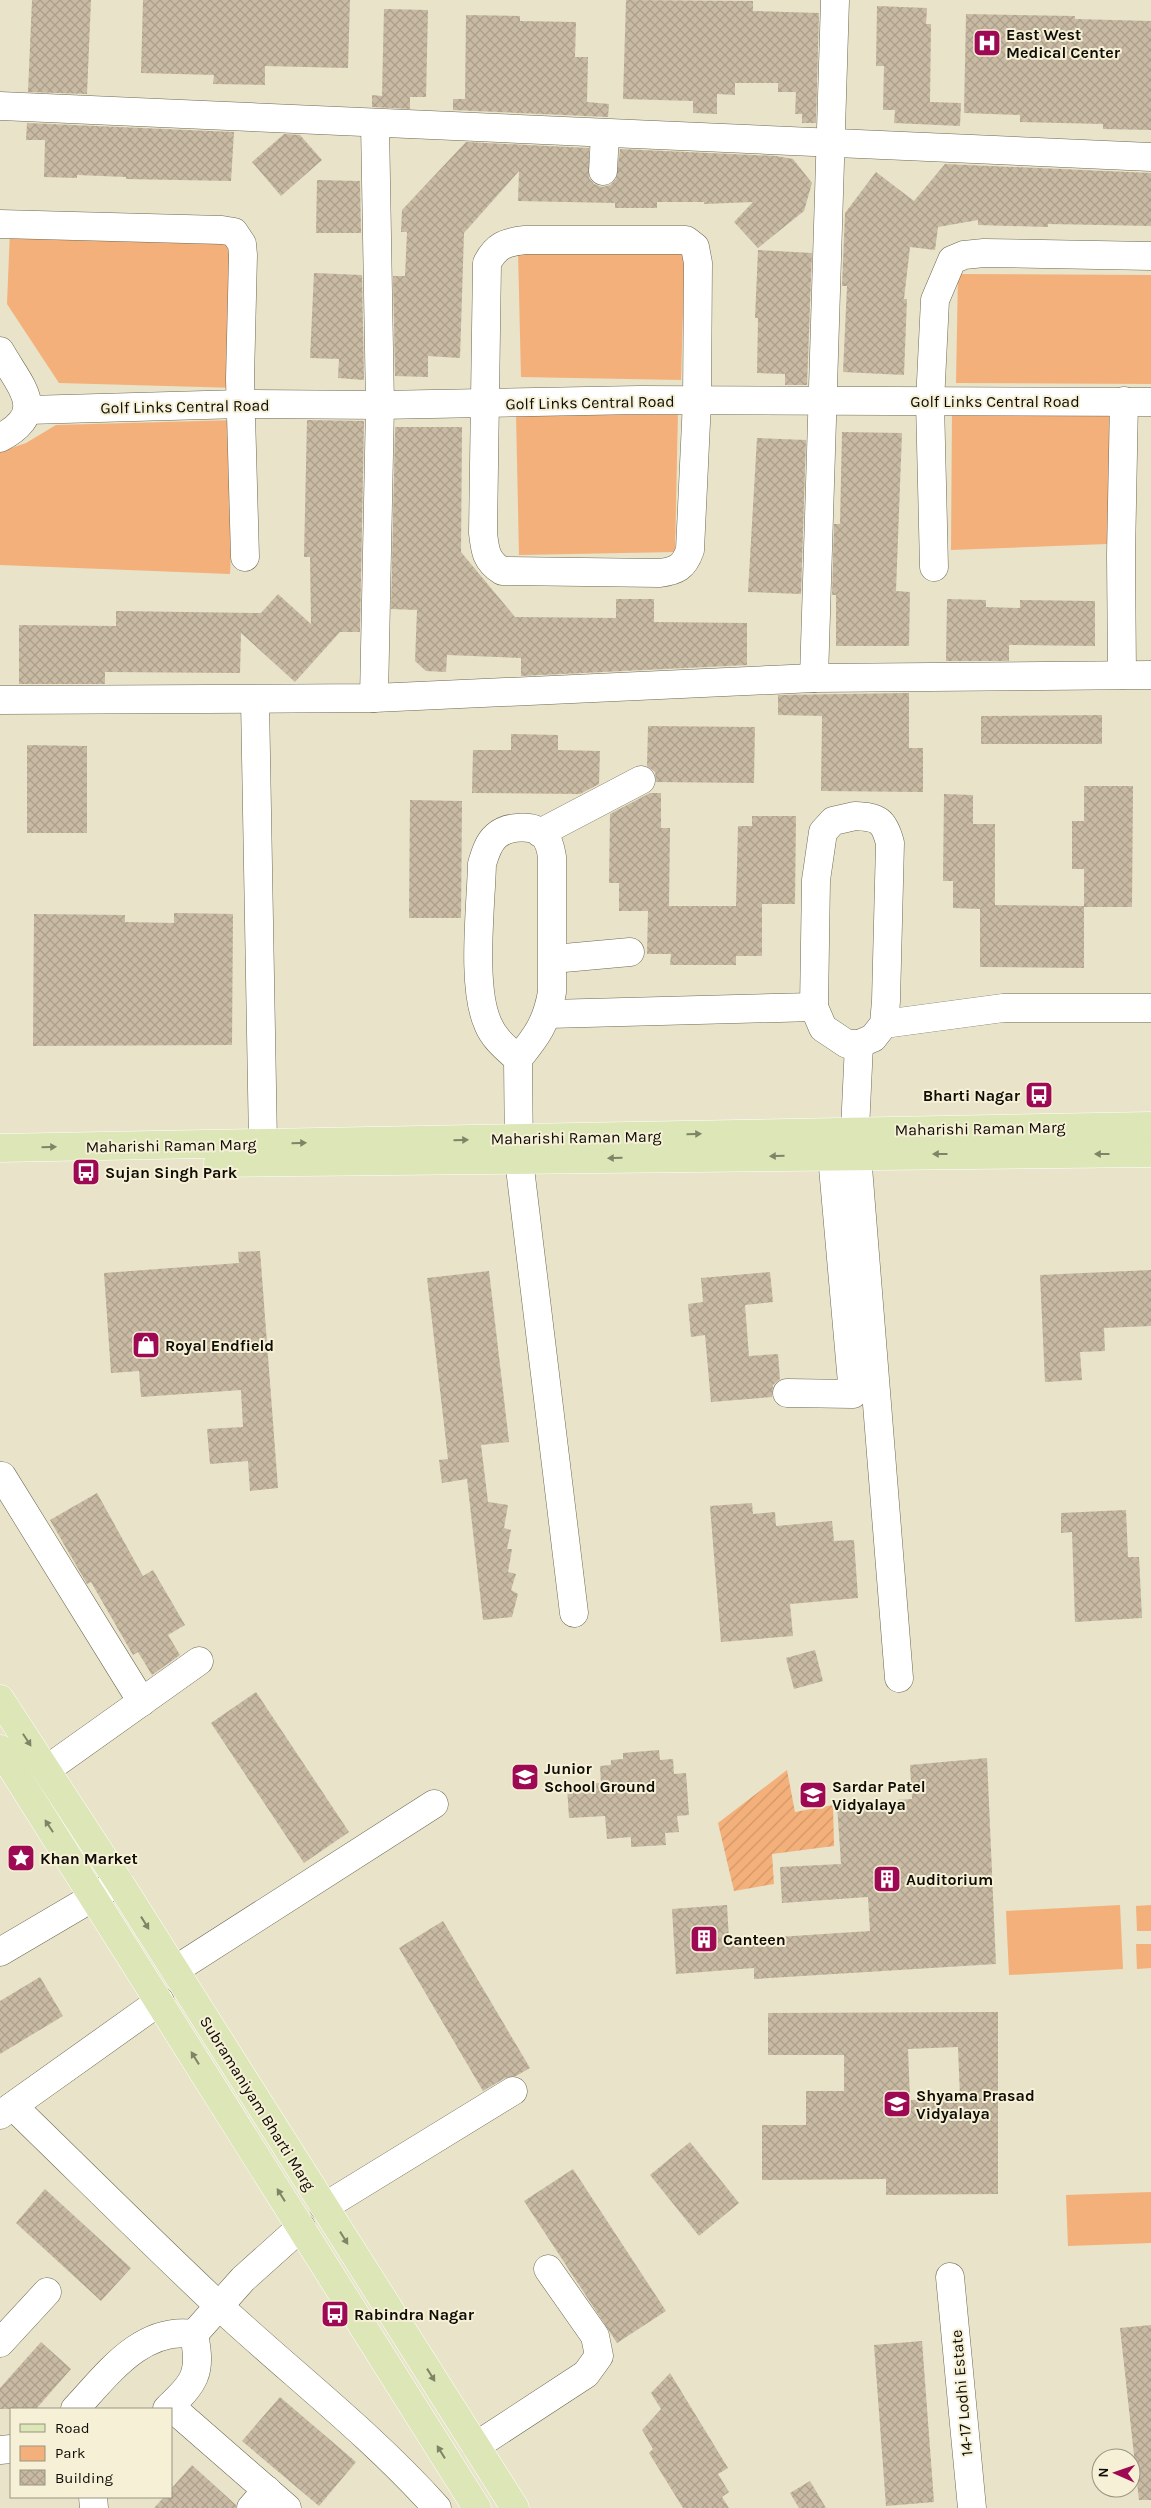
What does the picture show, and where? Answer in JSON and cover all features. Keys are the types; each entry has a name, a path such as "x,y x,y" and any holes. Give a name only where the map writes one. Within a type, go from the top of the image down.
{"main road":[{"name":"Maharishi Raman Marg","path":"848,1147 1151,1126"},
{"name":"Maharishi Raman Marg","path":"0,1148 263,1143 519,1149"},
{"name":"Maharishi Raman Marg","path":"0,1166 519,1149 848,1147 1151,1153"},
{"name":"Subramaniyam Bharti Marg","path":"0,1700 119,1882 516,2508"},
{"name":"Subramaniyam Bharti Marg","path":"0,1749 160,2001 470,2498"}],"street":[{"path":"814,678 835,0"},
{"path":"0,106 830,145 1151,157"},
{"path":"374,698 380,406 375,124"},
{"path":"603,170 605,134"},
{"path":"0,224 234,232 242,244 243,255 241,404 245,557"},
{"path":"525,240 686,240 695,247 698,263 697,401 690,550 686,562 675,571 659,573 519,572 502,571 490,564 485,552 483,533 484,403 487,264 494,250 507,242 525,240"},
{"path":"934,567 930,402 935,300 952,260 964,255 984,253 1151,256"},
{"path":"0,351 25,394 28,410 24,422 16,430 0,438"},
{"name":"Golf Links Central Road","path":"28,410 241,404 380,406 697,401 1151,402"},
{"path":"1122,675 1121,555 1124,401"},
{"path":"0,700 374,698 814,678 1151,675"},
{"path":"255,700 263,1143"},
{"path":"540,833 641,780"},
{"path":"854,816 872,817 885,826 890,844 884,1024 873,1038 859,1044 847,1044 823,1028 814,1007 816,880 823,832 833,821 854,816"},
{"path":"518,1059 497,1039 488,1025 482,1008 479,986 482,864 488,846 496,836 508,829 529,828 540,833 550,845 552,857 552,992 549,1014 538,1034 518,1059 519,1149 574,1613"},
{"path":"553,959 630,952"},
{"path":"549,1014 814,1007"},
{"path":"884,1024 1003,1008 1151,1008"},
{"path":"787,1393 854,1394 848,1147 859,1044"},
{"path":"848,1147 900,1678"},
{"path":"2,1476 142,1702"},
{"path":"46,1770 199,1661"},
{"path":"175,1970 434,1804"},
{"path":"0,1952 119,1882"},
{"path":"160,2001 7,2111 218,2305 374,2441 437,2508"},
{"path":"324,2207 513,2091"},
{"path":"194,2334 242,2279 301,2227"},
{"path":"476,2446 586,2374 598,2356 596,2336 548,2269"},
{"name":"14-17 Lodhi Estate","path":"950,2277 972,2508"},
{"path":"0,2343 47,2292"},
{"path":"76,2408 118,2363 139,2346 157,2337 178,2332 194,2334"},
{"path":"168,2408 187,2389 196,2372 199,2358 194,2334"},
{"path":"172,2412 259,2499 287,2508"},
{"path":"446,2508 470,2498"}],"green space":[{"path":"10,230 239,236 238,388 59,383 7,304"},
{"path":"685,247 681,380 521,377 518,252"},
{"path":"958,274 1151,275 1151,384 956,383"},
{"path":"678,410 675,552 519,555 516,413"},
{"path":"952,412 1112,416 1107,544 951,550"},
{"path":"237,420 230,574 0,565 0,452 26,443 56,425"},
{"path":"787,1770 795,1812 833,1805 834,1846 772,1854 774,1884 734,1891 718,1823"},
{"path":"1120,1905 1123,1969 1009,1975 1006,1911"},
{"path":"1151,1905 1151,1931 1137,1931 1136,1906"},
{"path":"1136,1944 1151,1944 1151,1968 1137,1969"},
{"path":"1151,2192 1151,2243 1068,2246 1066,2195"}],"building":[{"path":"32,0 91,0 87,94 28,92"},
{"path":"143,0 350,0 348,68 265,66 265,85 213,84 214,75 141,73"},
{"path":"626,0 753,1 753,11 819,13 816,123 802,123 802,114 795,114 796,92 778,92 778,83 735,83 735,95 717,94 717,114 693,113 693,101 623,99"},
{"path":"877,6 927,8 926,24 931,24 930,102 961,103 960,126 894,123 895,110 883,110 884,66 876,66"},
{"path":"384,9 428,10 426,97 410,97 410,109 372,107 372,95 382,96"},
{"path":"966,14 1075,16 1075,19 1151,21 1151,130 1103,129 1103,124 1020,122 1020,115 964,113"},
{"path":"466,15 520,16 520,21 576,22 575,57 588,57 587,102 609,104 608,117 453,110 453,99 465,99"},
{"path":"27,123 234,132 231,181 126,179 126,177 77,175 77,178 44,177 45,140 26,140"},
{"path":"284,134 300,135 322,160 281,196 252,162"},
{"path":"466,142 589,148 589,178 594,184 602,187 610,185 616,179 620,149 776,156 793,159 812,183 804,211 758,248 734,222 753,202 704,204 704,202 657,202 657,208 615,208 615,203 518,201 519,171 464,233 460,358 428,356 428,377 395,376 393,276 405,276 407,232 401,232 402,210"},
{"path":"945,164 1151,173 1151,226 1048,224 1048,227 978,225 978,220 938,227 935,250 910,247 904,299 907,299 904,375 843,372 847,286 842,286 845,213 876,172 914,201"},
{"path":"317,180 360,181 361,233 316,233"},
{"path":"758,250 812,253 807,385 785,385 785,374 757,373 758,318 755,318"},
{"path":"314,273 362,275 364,380 338,378 339,359 310,358"},
{"path":"307,420 364,421 360,632 340,632 295,682 241,633 240,673 105,672 105,684 19,684 19,625 116,626 116,611 261,613 278,594 311,624 310,557 304,557"},
{"path":"395,427 462,427 461,552 515,617 616,618 616,599 654,599 654,622 747,623 747,665 521,676 521,658 447,655 446,672 426,671 415,661 417,610 391,609"},
{"path":"842,432 902,433 896,591 910,592 909,646 836,646 836,595 832,595 834,524 840,524"},
{"path":"757,438 806,440 801,594 748,592"},
{"path":"947,599 986,600 986,607 1020,608 1020,600 1095,601 1095,646 1009,645 1009,661 946,661"},
{"path":"909,693 909,748 923,748 923,792 821,791 822,716 778,715 778,695"},
{"path":"1102,715 1102,744 981,744 981,716"},
{"path":"648,726 755,727 754,783 656,782 655,772 647,766"},
{"path":"511,734 558,735 558,750 600,751 599,784 580,794 472,793 473,750 511,750"},
{"path":"27,745 87,746 87,833 27,833"},
{"path":"1084,786 1133,786 1132,907 1084,907 1084,968 980,967 980,909 953,908 953,881 943,881 944,794 973,795 973,824 995,824 995,905 1084,906 1084,869 1072,869 1072,821 1084,821"},
{"path":"650,793 661,793 661,828 670,828 669,906 736,906 738,826 752,826 752,816 796,816 795,904 762,904 762,956 736,956 736,965 670,965 671,954 647,954 648,911 619,911 619,883 609,883 610,814"},
{"path":"410,800 462,801 461,918 409,918"},
{"path":"174,913 233,914 232,1045 33,1046 34,914 125,915 125,922 174,923"},
{"path":"260,1251 278,1488 250,1491 248,1461 210,1464 207,1429 243,1427 241,1390 141,1397 139,1371 111,1373 104,1273 239,1263 238,1252"},
{"path":"1151,1270 1151,1326 1104,1328 1105,1351 1080,1352 1082,1380 1045,1382 1040,1275"},
{"path":"489,1271 509,1442 481,1445 488,1502 508,1505 504,1528 511,1530 507,1549 512,1549 508,1572 516,1574 511,1590 518,1594 512,1617 483,1620 467,1479 442,1483 439,1460 448,1459 427,1278"},
{"path":"770,1272 773,1302 745,1305 749,1356 778,1354 780,1379 773,1385 772,1397 711,1402 705,1335 691,1337 688,1304 703,1302 701,1278"},
{"path":"97,1493 143,1576 153,1570 185,1625 168,1635 180,1655 152,1675 138,1652 133,1655 91,1582 87,1584 50,1520"},
{"path":"752,1503 753,1514 775,1512 776,1526 832,1521 834,1541 854,1540 858,1598 790,1604 793,1636 721,1642 710,1506"},
{"path":"1126,1510 1128,1557 1139,1557 1142,1618 1075,1622 1072,1532 1061,1533 1061,1513"},
{"path":"815,1650 823,1681 794,1689 786,1658"},
{"path":"256,1692 349,1832 304,1863 211,1723"},
{"path":"659,1750 660,1760 673,1759 674,1774 686,1773 689,1815 677,1816 679,1832 665,1833 666,1845 631,1847 631,1837 607,1839 605,1816 569,1818 567,1786 601,1783 600,1766 611,1765 611,1760 623,1759 623,1753"},
{"name":"Auditorium","path":"987,1758 996,1964 754,1979 754,1968 676,1974 672,1909 727,1905 729,1940 870,1931 868,1897 782,1903 780,1867 841,1864 837,1804 912,1799 910,1765"},
{"path":"443,1921 530,2068 516,2076 505,2078 483,2091 399,1948"},
{"path":"40,1977 63,2016 0,2054 0,2001"},
{"path":"998,2012 998,2194 886,2195 886,2179 762,2180 762,2125 806,2125 806,2091 844,2091 844,2055 768,2055 768,2013","holes":["958,2047 960,2098 910,2100 908,2049"]},
{"path":"690,2142 739,2203 699,2236 650,2175"},
{"path":"573,2169 666,2311 617,2343 524,2201"},
{"path":"45,2189 131,2268 101,2301 16,2223"},
{"path":"1151,2325 1151,2500 1139,2500 1139,2498 1141,2498 1141,2448 1133,2448 1120,2328"},
{"path":"922,2341 934,2502 886,2506 874,2345"},
{"path":"41,2342 71,2369 37,2408 0,2409 0,2388"},
{"path":"670,2373 728,2468 718,2474 729,2492 722,2497 729,2508 683,2508 649,2453 653,2449 642,2430 661,2409 651,2393"},
{"path":"280,2397 356,2462 319,2506 242,2441"},
{"path":"192,2465 236,2505 236,2508 154,2508 163,2498 172,2498 172,2488"},
{"path":"810,2481 826,2508 799,2508 790,2493"}],"place":[{"name":"East West Medical Center","path":"987,43"},
{"name":"Bharti Nagar","path":"1039,1095"},
{"name":"Sujan Singh Park","path":"86,1172"},
{"name":"Royal Endfield","path":"146,1345"},
{"name":"Junior School Ground","path":"525,1777"},
{"name":"Sardar Patel Vidyalaya","path":"813,1795"},
{"name":"Khan Market","path":"21,1858"},
{"name":"Auditorium","path":"887,1879"},
{"name":"Canteen","path":"704,1939"},
{"name":"Shyama Prasad Vidyalaya","path":"897,2104"},
{"name":"Rabindra Nagar","path":"335,2314"}]}
